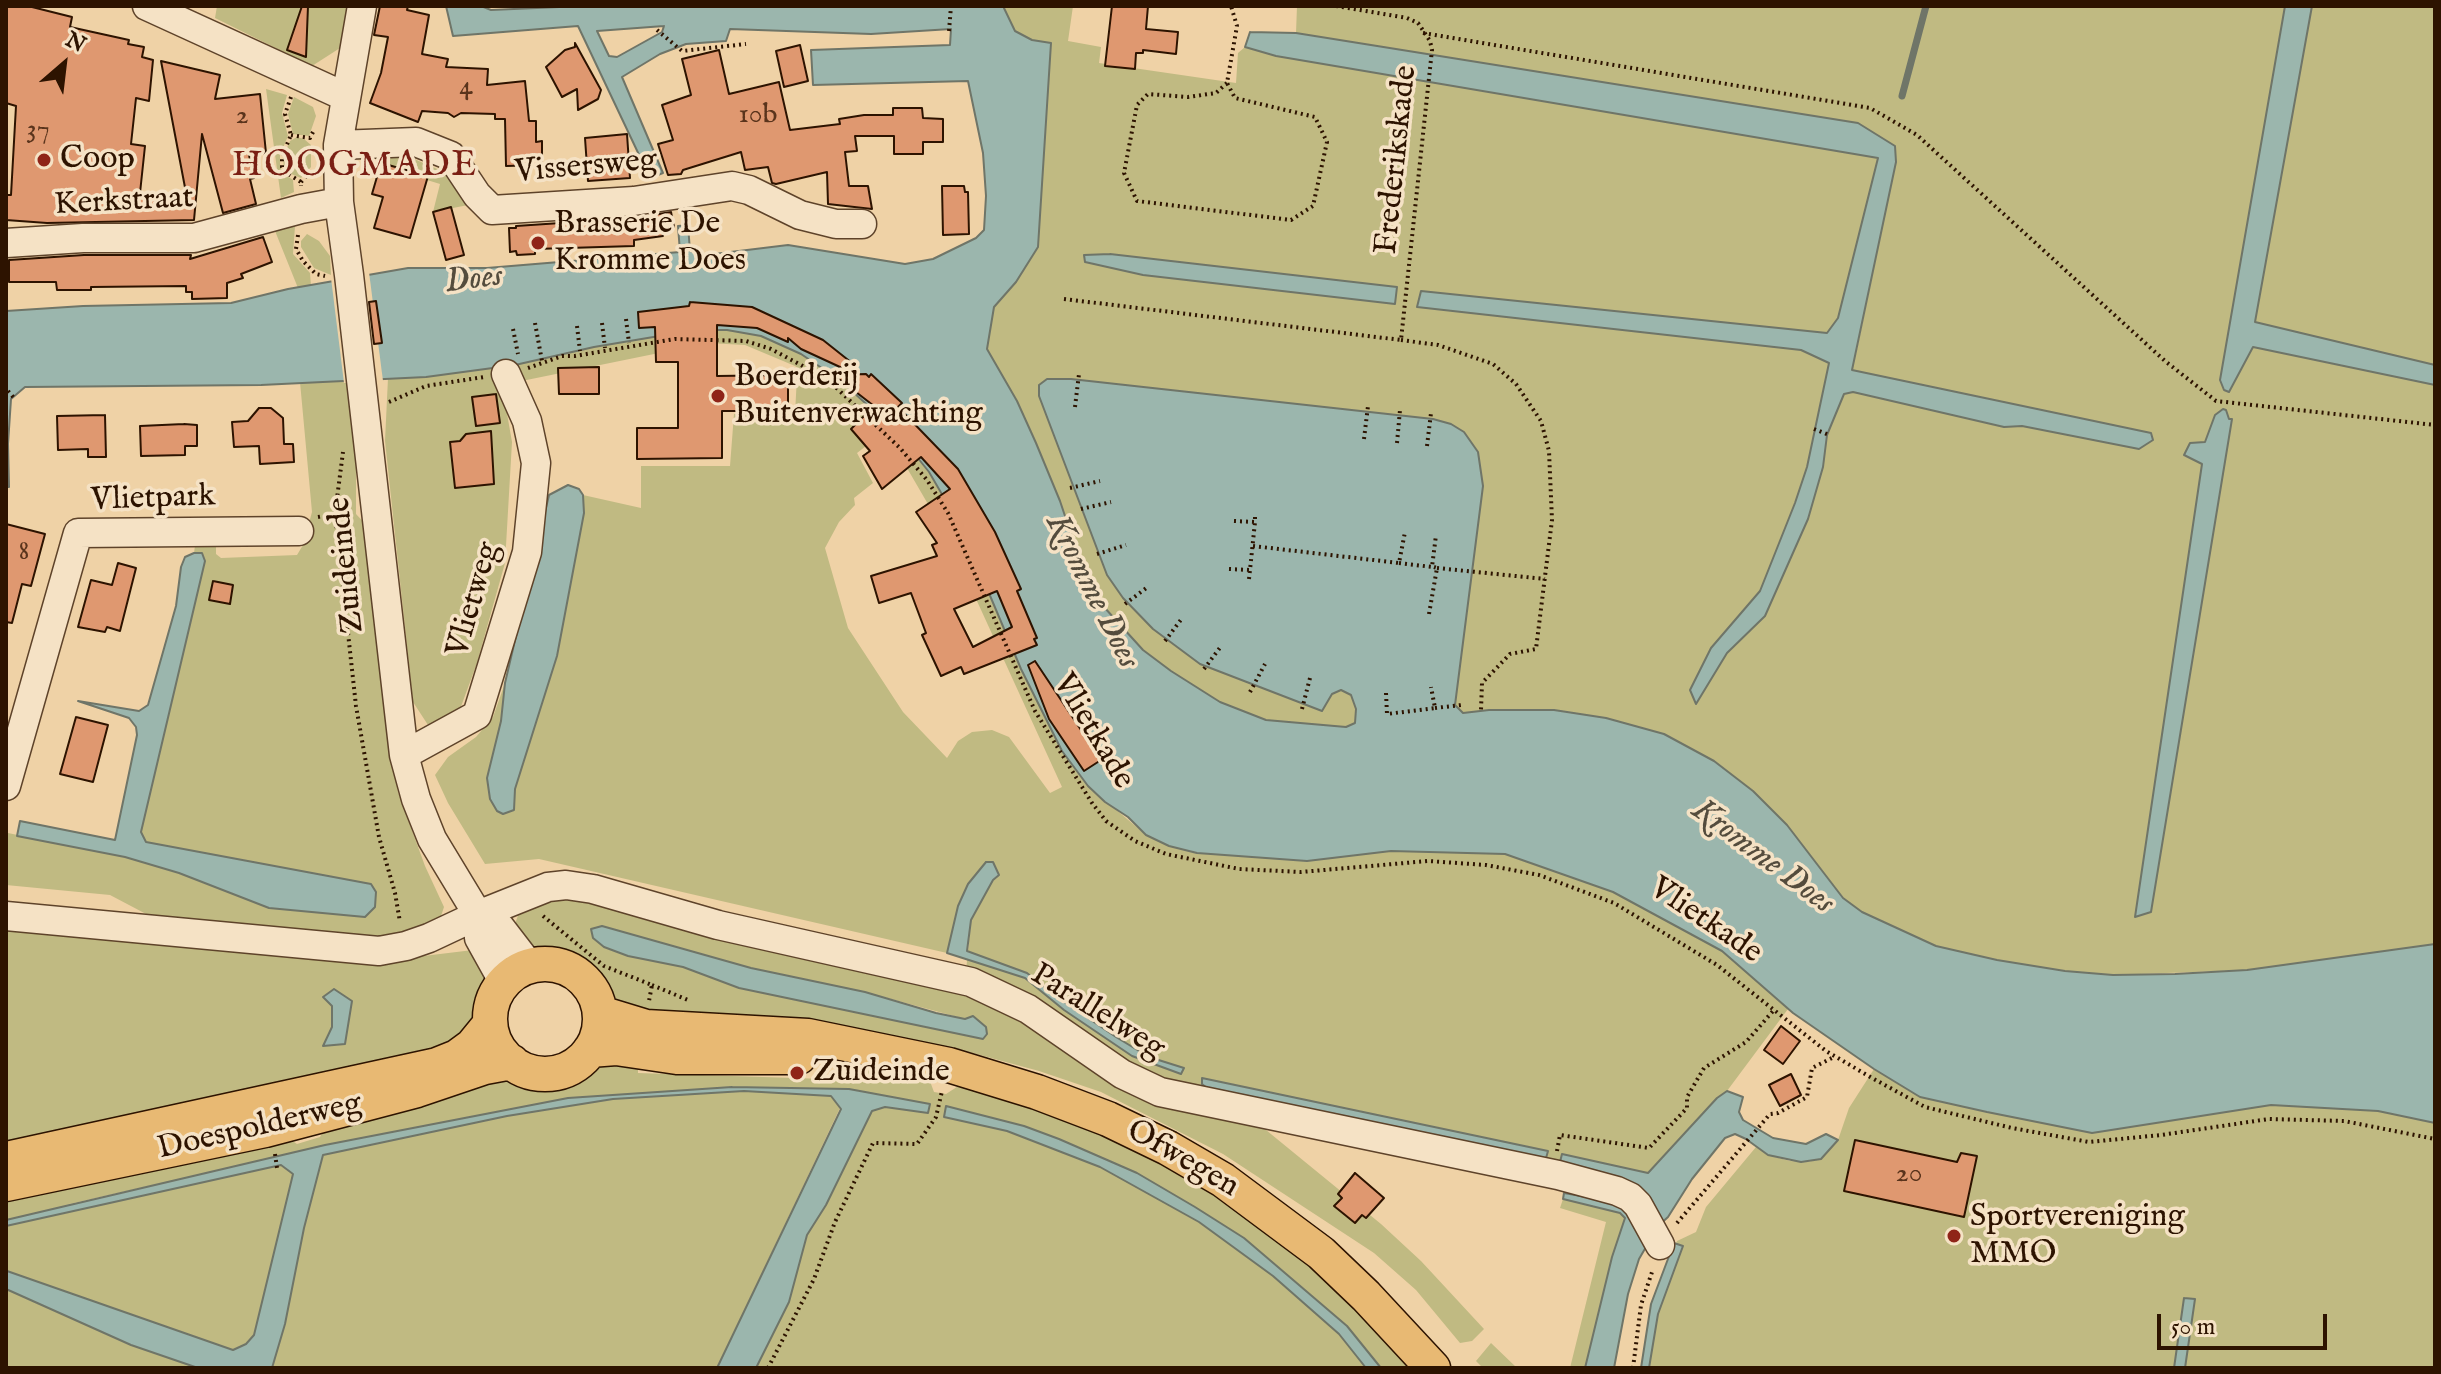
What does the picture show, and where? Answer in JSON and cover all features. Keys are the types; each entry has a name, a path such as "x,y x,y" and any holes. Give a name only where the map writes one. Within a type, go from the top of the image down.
{"main road":[{"path":"554,965 576,973 592,991 600,1013 598,1032 590,1050 570,1068 553,1073 527,1071 512,1062 497,1046 490,1024 493,1002 517,974 554,965"},
{"name":"Ofwegen","path":"600,1013 646,1027 808,1036 949,1065 1037,1092 1108,1119 1168,1148 1223,1180 1321,1253 1433,1368"},
{"name":"Doespolderweg","path":"6,1159 437,1065 457,1057 472,1046 490,1024"},
{"name":"Ofwegen","path":"590,1050 616,1048 677,1057 729,1058 875,1051"},
{"name":"Doespolderweg","path":"6,1184 265,1130 512,1062"}],"street":[{"path":"147,6 346,97"},
{"name":"Zuideinde","path":"362,6 338,145 342,276 361,394 404,755 416,799 432,839 478,915 500,927 517,974"},
{"name":"Vissersweg","path":"338,145 416,142 451,156 477,195 492,210 634,201 732,186 749,190 800,215 836,224 862,224"},
{"name":"Kerkstraat","path":"6,243 83,238 194,238 302,217 339,202"},
{"name":"Vlietweg","path":"404,755 477,715 527,552 536,463 512,366"},
{"name":"Vlietpark","path":"6,786 78,533 299,531"},
{"name":"Parallelweg","path":"478,915 548,887 566,885 593,889 718,925 971,982 1028,1009 1122,1074 1160,1092 1558,1175 1617,1191 1638,1205 1657,1240"},
{"path":"6,916 379,951 429,938 478,915"}],"path":[{"path":"949,31 951,6"},
{"path":"1227,83 1235,98 1315,117 1327,142 1313,206 1291,220 1137,201 1124,173 1137,105 1148,94 1188,97 1216,93 1227,83 1237,26 1231,6"},
{"name":"Frederikskade","path":"1336,6 1407,18 1418,23 1432,50 1401,340"},
{"path":"657,30 682,51 746,44"},
{"path":"1423,33 1870,108 1917,135 2165,361 2216,401 2435,425"},
{"path":"297,75 285,114 291,135 282,156 285,172 301,182 302,217 296,249 316,274 342,276"},
{"path":"1064,299 1438,345 1493,364 1516,384 1541,421 1549,451 1552,520 1536,649 1510,654 1482,683 1481,710"},
{"path":"626,319 629,343"},
{"path":"535,323 542,361"},
{"path":"602,323 605,348"},
{"path":"577,326 580,351"},
{"path":"512,366 513,329"},
{"name":"Vlietkade","path":"361,394 396,402 426,386 512,366 675,339 746,341 771,349 827,379 900,448 927,480 948,513 1042,725 1106,821 1135,841 1166,854 1239,869 1301,872 1428,861 1486,865 1539,875 1614,903 1717,965 1833,1056 1925,1107 2012,1128 2089,1142 2269,1119 2344,1121 2435,1139"},
{"path":"1075,407 1079,374"},
{"path":"8,391 10,401"},
{"path":"1364,439 1368,406"},
{"path":"1397,443 1400,410"},
{"path":"1427,446 1431,413"},
{"path":"1814,429 1829,435"},
{"path":"299,531 309,519 335,514 344,443"},
{"path":"1070,488 1100,481"},
{"path":"1081,509 1111,502"},
{"path":"1249,579 1255,516"},
{"path":"1234,521 1255,522"},
{"path":"1399,563 1405,532"},
{"path":"1429,614 1436,535"},
{"path":"1097,554 1126,545"},
{"path":"1253,546 1545,579"},
{"path":"1229,569 1250,570"},
{"path":"1125,604 1149,586"},
{"path":"1165,641 1183,617"},
{"path":"1204,669 1222,645"},
{"path":"1250,692 1265,664"},
{"path":"1302,709 1310,678"},
{"path":"1431,687 1435,708"},
{"path":"1386,693 1387,714 1462,705"},
{"path":"652,985 697,1006"},
{"path":"1558,1175 1555,1162 1560,1135 1649,1148 1687,1108 1687,1097 1704,1068 1746,1042 1773,1011"},
{"path":"1633,1368 1641,1305 1657,1240 1715,1182 1770,1114 1778,1113 1807,1097 1812,1068 1833,1056"},
{"path":"768,1368 814,1279 835,1222 873,1143 917,1144 936,1117 944,1084"},
{"path":"275,1154 277,1168"}],"shaded area":[{"path":"217,6 348,6 340,48 312,66 215,18"},
{"path":"1003,6 1073,6 1068,41 1101,47 1099,63 1236,83 1238,53 1245,47 1276,56 1878,158 1838,318 1827,333 1421,291 1418,307 1801,350 1830,363 1856,354 1896,162 1895,146 1857,123 1296,33 1297,6 2285,6 2220,380 2229,392 2253,347 2435,385 2435,944 2247,970 2113,975 1997,960 1936,946 1862,912 1843,898 1787,825 1753,791 1714,761 1463,714 1455,705 1483,486 1478,452 1464,432 1433,419 1071,379 1058,378 1040,385 1039,396 1107,575 1123,598 1153,629 1200,664 1322,711 1332,694 1340,690 1352,695 1356,709 1355,723 1346,727 1266,720 1220,702 1171,671 1143,650 1104,607 1081,564 1060,501 1017,401 987,349 993,307 1016,282 1038,247 1051,44 1031,40 1015,31","holes":["1110,254 1396,287 1395,303 1143,275 1085,262 1085,255","1853,370 2153,440 2139,449 2022,426 2004,427 1853,392","2215,415 2232,420 2151,912 2136,917 2202,464 2184,456 2205,442"]},
{"path":"2312,6 2435,6 2435,365 2255,322"},
{"path":"266,89 287,95 282,113 288,136 280,155 280,167 293,180 294,192 281,198"},
{"path":"294,97 313,107 316,116 309,136 293,134 288,114"},
{"path":"297,137 311,145 311,167 301,178 284,168 283,157 290,141"},
{"path":"383,154 405,155 442,171 468,205 433,212 440,184 427,180 427,176 381,163"},
{"path":"273,226 295,226 293,254 310,273 311,286 298,288"},
{"path":"307,234 319,241 330,256 331,275 314,268 301,247 301,241"},
{"path":"695,330 727,330 761,336 801,354 841,381 897,432 928,472 961,527 1021,669 1062,751 1088,786 1146,835 1197,853 1307,861 1391,851 1505,854 1613,892 1722,951 1788,1009 1727,1091 1647,1173 1562,1154 1559,1166 1162,1085 966,971 971,921 993,880 958,906 947,953 539,859 485,864 435,775 448,757 476,737 493,717 505,683 501,721 514,810 515,789 557,656 584,513 583,495 641,508 641,466 730,466 734,414 795,414 797,376 813,379 795,366 745,345 708,343 502,385 512,442 505,563 477,663 459,712 445,724 428,725 413,702 385,441 388,378 426,377 515,365 594,347","holes":["879,436 900,456 950,542 1062,787 1050,793 1009,737 992,730 972,732 958,741 947,758 903,712 848,628 825,548 839,522 855,505 854,498 873,483 857,453"]},
{"path":"349,379 356,443 356,514 370,529 398,792 425,866 444,907 440,919 432,925 380,938 148,915 110,895 6,885 8,833 125,857 179,873 145,842 141,832 205,561 202,553 194,553 196,538 216,537 216,554 221,558 297,555 312,512 300,382"},
{"path":"578,893 950,986 1255,1121 1381,1224 1421,1261 1484,1329 1472,1341 1460,1343 1416,1290 1374,1253 1223,1154 1101,1092 954,1048 880,1033 770,1021 639,1018 609,1004 593,976 581,967 529,949 515,924 521,907","holes":["603,926 751,968 865,992 965,1019 983,1039 739,988 683,967 628,956 604,947 593,938 592,929"]},
{"path":"6,927 407,958 473,950 484,967 485,1002 480,1024 445,1053 6,1147"},
{"path":"638,1058 638,1073 857,1080 861,1067 928,1076 934,1092 946,1094 963,1083 1100,1128 1185,1170 1312,1258 1415,1368 756,1368 789,1302 807,1235 826,1205 879,1095 849,1089 717,1368 272,1368 285,1324 304,1228 325,1146 65,1205 281,1164 294,1174 254,1335 246,1344 233,1350 6,1273 6,1191 279,1132 297,1144 320,1137 330,1120 501,1076 539,1087 567,1083 599,1064"},
{"name":"Sportvereniging MMO","path":"1874,1069 1920,1097 2092,1133 2271,1105 2378,1111 2435,1123 2435,1368 1642,1368 1657,1293 1677,1241 1696,1232 1706,1207 1756,1147 1768,1155 1790,1161 1821,1159 1838,1140 1849,1108"},
{"path":"1563,1199 1620,1213 1625,1218 1612,1257 1585,1368 1570,1368 1606,1222 1560,1208"},
{"path":"6,1289 131,1345 198,1368 6,1368"},
{"path":"1491,1343 1519,1368 1483,1368 1476,1361"}],"water":[{"path":"446,6 481,6 491,10 582,6 1003,6 1015,31 1032,40 1051,43 1038,247 1016,282 994,307 987,349 1017,401 1036,443 1081,564 1104,607 1143,650 1220,702 1266,720 1346,727 1355,723 1356,709 1351,695 1341,690 1332,694 1322,711 1200,664 1153,629 1123,598 1107,575 1039,396 1039,385 1047,379 1071,379 1433,419 1451,424 1464,432 1478,452 1483,486 1455,705 1463,713 1554,710 1606,718 1664,734 1714,761 1753,791 1787,825 1843,898 1862,912 1936,946 1997,960 2113,975 2247,970 2435,944 2435,1123 2378,1111 2271,1105 2092,1133 1987,1112 1920,1097 1793,1013 1722,951 1613,892 1505,854 1391,851 1307,861 1197,853 1169,846 1146,835 1128,817 1105,802 1088,786 1062,751 1021,669 961,527 929,472 897,432 841,381 801,354 761,336 727,330 695,330 594,347 515,365 426,377 261,385 25,387 11,399 9,487 6,487 6,311 231,303 288,289 408,268 487,268 680,252 678,226 688,225 690,251 706,255 788,245 905,264 933,259 976,238 984,230 986,196 983,153 968,81 813,85 811,50 950,45 951,29 871,34 730,29 726,41 686,44 660,54 622,77 663,173 650,178 578,26 453,36","holes":["664,26 662,32 617,57 609,56 597,31"]},
{"path":"2285,6 2312,6 2255,322 2435,365 2435,385 2253,347 2229,392 2224,390 2220,380"},
{"path":"1250,32 1296,33 1858,123 1895,146 1896,162 1852,370 2151,433 2153,440 2139,449 2022,426 2004,427 1853,392 1844,394 1827,435 1823,467 1808,519 1765,616 1727,653 1696,704 1690,690 1711,648 1760,591 1795,503 1807,467 1829,363 1801,350 1417,307 1421,291 1827,333 1838,318 1878,158 1276,56 1245,47"},
{"path":"1110,254 1397,287 1395,304 1143,275 1085,262 1084,255"},
{"path":"2223,409 2232,419 2151,912 2135,917 2202,464 2184,455 2190,443 2205,442 2215,415"},
{"path":"568,485 579,489 583,495 584,513 557,656 515,789 514,810 503,814 497,811 490,799 487,778 501,721 505,683 549,495"},
{"path":"202,553 205,561 141,832 146,842 371,884 376,892 375,907 365,917 269,908 179,873 125,857 17,836 20,821 115,840 137,735 136,727 129,718 78,701 139,711 148,705 176,606 181,567 185,557"},
{"path":"986,862 993,862 999,875 993,880 971,920 967,951 1027,973 1054,995 1149,1057 1184,1068 1181,1074 1132,1056 1064,1010 1025,978 947,953 958,906 968,884"},
{"path":"602,926 751,968 865,992 936,1013 965,1019 973,1016 986,1027 987,1034 983,1039 739,988 683,967 628,956 604,947 593,938 591,929"},
{"path":"334,989 352,1001 345,1044 323,1046 332,1027 332,1006 323,997"},
{"path":"1202,1078 1548,1151 1545,1162 1213,1093 1202,1084"},
{"path":"732,1087 849,1089 930,1104 928,1113 885,1107 872,1111 826,1205 807,1235 789,1302 756,1368 717,1368 841,1109 831,1096 744,1091 613,1099 507,1116 323,1155 272,1368 198,1368 131,1345 6,1289 7,1271 233,1350 246,1344 254,1335 293,1174 281,1165 6,1226 6,1220 325,1145 568,1098"},
{"path":"1727,1091 1743,1097 1739,1112 1743,1120 1773,1138 1806,1144 1826,1134 1838,1140 1821,1159 1801,1162 1768,1155 1735,1134 1725,1138 1692,1179 1668,1217 1644,1239 1646,1247 1628,1294 1614,1368 1585,1368 1612,1257 1625,1218 1620,1213 1563,1199 1564,1193 1592,1198 1559,1166 1562,1154 1648,1173"},
{"path":"946,1106 1024,1126 1059,1139 1137,1173 1195,1207 1244,1238 1347,1326 1381,1368 1366,1368 1339,1334 1273,1276 1199,1222 1100,1167 1007,1131 944,1117"},
{"path":"1674,1243 1683,1246 1658,1314 1649,1368 1641,1368 1651,1304"},
{"path":"2184,1298 2195,1299 2185,1368 2174,1368"}],"pier":[{"path":"369,272 383,381 344,383 331,278"}],"building":[{"path":"6,6 28,6 72,17 70,27 129,40 128,44 144,47 142,57 153,60 149,101 136,98 131,144 145,146 140,193 187,198 161,61 220,75 215,99 260,94 266,153 249,155 254,178 250,179 256,204 223,213 202,134 194,220 47,223 6,220 6,195 11,195 16,106 6,103"},
{"path":"302,6 308,6 306,57 287,50"},
{"path":"380,6 408,6 407,10 429,15 422,54 448,59 446,67 488,69 487,85 525,81 529,121 536,121 536,142 542,141 542,165 506,166 505,119 495,119 495,114 461,113 454,117 448,113 422,111 418,122 370,103 381,73 388,37 374,35"},
{"path":"1112,6 1148,6 1146,29 1178,32 1176,54 1143,50 1143,53 1136,53 1135,69 1105,66"},
{"path":"575,43 601,90 598,99 578,110 577,89 562,97 546,67 565,50 575,47"},
{"path":"800,45 808,81 784,87 776,51"},
{"path":"719,50 729,94 779,82 790,130 840,124 839,119 864,115 893,115 893,108 922,108 923,118 943,119 943,142 923,142 923,154 894,154 894,136 855,136 857,151 845,152 849,186 868,186 872,209 828,204 827,172 772,183 768,167 745,170 741,152 683,170 681,174 668,175 658,144 673,140 662,105 691,95 682,59"},
{"path":"627,134 630,178 588,181 585,138"},
{"path":"381,163 428,176 410,238 374,228 383,197 372,194"},
{"path":"942,186 964,186 965,192 968,192 969,234 943,235"},
{"path":"451,207 464,255 446,260 433,212"},
{"path":"671,212 674,227 662,229 663,236 634,240 634,246 535,249 535,254 517,255 516,251 510,252 509,228 516,226 635,218"},
{"path":"263,237 272,262 227,283 227,298 192,299 192,292 186,292 186,286 57,290 56,282 9,282 9,260 84,255 191,255 190,259"},
{"path":"376,301 382,343 374,344 369,302"},
{"path":"690,302 752,307 823,340 857,367 853,373 801,349 788,338 788,342 757,328 717,325 717,376 788,375 788,411 722,411 722,458 637,459 637,428 678,428 678,362 656,362 655,327 639,328 638,312 689,306"},
{"path":"599,367 599,394 559,394 558,368"},
{"path":"866,374 869,377 871,374 902,403 898,407 958,469 995,532 1021,589 1017,591 1037,638 1034,639 1037,645 964,674 961,667 941,676 922,635 926,633 911,593 879,603 871,576 937,556 932,545 937,543 916,512 950,489 921,457 882,489 863,456 870,451 851,429 874,406 834,375","holes":["997,591 1012,627 973,647 954,609"]},
{"path":"496,394 500,423 476,426 472,397"},
{"path":"259,408 271,408 283,418 284,444 293,444 294,462 260,464 259,446 234,447 232,422 248,421"},
{"path":"105,415 106,457 88,457 88,449 58,450 57,416"},
{"path":"197,425 197,446 185,446 185,455 141,456 140,426"},
{"path":"491,431 494,484 455,488 450,442 460,441 466,434"},
{"path":"6,524 45,534 31,586 22,584 12,623 6,622"},
{"path":"118,563 136,568 120,631 107,627 105,632 78,627 91,580 112,585"},
{"path":"213,581 233,585 230,604 209,600"},
{"path":"1035,661 1101,760 1084,771 1049,719 1028,665"},
{"path":"76,717 108,725 93,782 60,774"},
{"path":"1781,1026 1800,1041 1783,1064 1764,1050"},
{"path":"1791,1074 1801,1095 1780,1106 1769,1085"},
{"path":"1855,1140 1957,1162 1961,1153 1977,1156 1964,1217 1844,1191"},
{"path":"1355,1173 1384,1198 1366,1218 1362,1215 1355,1223 1334,1206 1342,1198 1338,1194"}],"waterway":[{"path":"1902,96 1926,6"}],"place":[{"name":"Coop","path":"44,160"},
{"name":"Brasserie De Kromme Does","path":"538,243"},
{"name":"Boerderij Buitenverwachting","path":"718,396"},
{"name":"Zuideinde","path":"797,1073"},
{"name":"Sportvereniging MMO","path":"1954,1236"}],"district":[{"name":"HOOGMADE","path":"355,168"}],"water label":[{"name":"Does","path":"474,281"},
{"name":"Kromme Does","path":"1091,592"},
{"name":"Kromme Does","path":"1762,858"}]}
